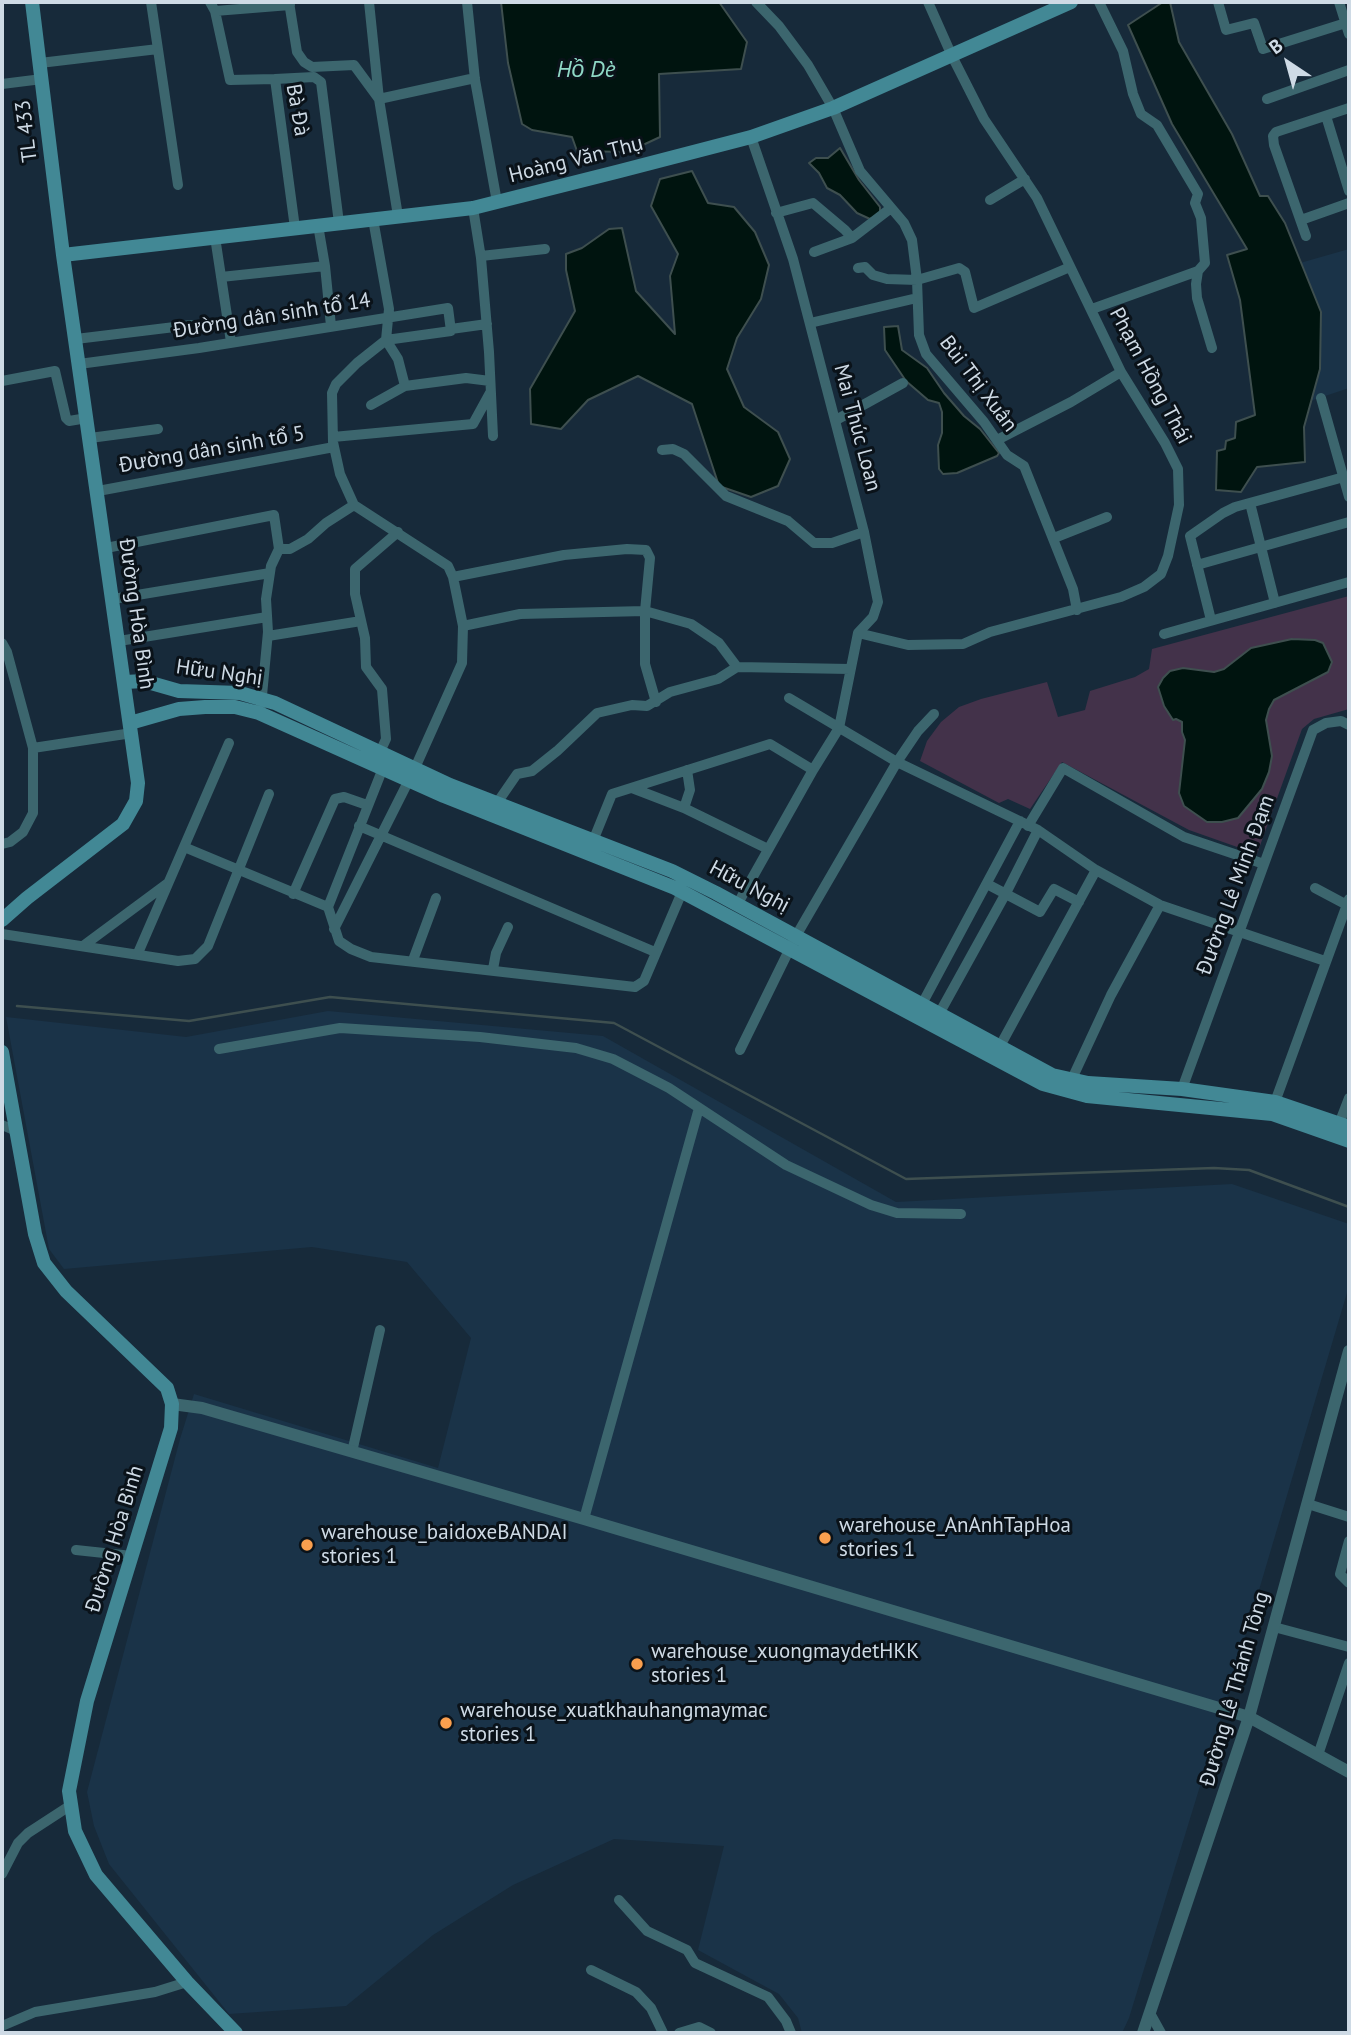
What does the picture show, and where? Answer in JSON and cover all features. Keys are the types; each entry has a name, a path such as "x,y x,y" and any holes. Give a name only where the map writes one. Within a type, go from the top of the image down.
{"main road":[{"name":"TL 433","path":"32,2 63,255"},
{"name":"Hoàng Văn Thụ","path":"63,255 472,208 497,202 751,137 833,108 1071,2"},
{"name":"Đường Hòa Bình","path":"2,920 26,898 123,824 136,801 138,783 63,255"},
{"name":"Hữu Nghị","path":"125,682 144,681 178,691 240,693 383,768 450,785 671,871 713,899 923,1012 1043,1084 1087,1096 1275,1102 1344,1125"},
{"name":"Hữu Nghị","path":"131,728 178,709 261,706 380,752 444,796 682,892 737,905 793,942"},
{"name":"Hữu Nghị","path":"923,1012 940,1014 1052,1075 1071,1080 1182,1089 1272,1114 1349,1142"},
{"path":"2,1052 35,1234 44,1263 66,1291 167,1388 172,1404"},
{"name":"Đường Hòa Bình","path":"172,1404 172,1428 87,1701 69,1791 75,1831 96,1875 187,1982 236,2033"}],"street":[{"path":"151,2 178,185"},
{"path":"369,2 379,99 398,216"},
{"path":"467,2 475,78 497,202"},
{"name":"Bùi Thị Xuân","path":"756,2 779,26 808,65 833,108 860,171 904,223 912,240 919,335 926,354 1007,454 1024,466 1073,589 1077,610"},
{"name":"Phạm Hồng Thái","path":"858,633 908,645 963,644 1001,629 1121,597 1144,587 1161,574 1179,505 1178,469 1121,372 1037,198 984,119 928,2"},
{"path":"1092,309 1198,271 1205,263 1201,218 1195,203 1198,194 1157,125 1141,114 1133,94 1123,51 1099,2"},
{"path":"1218,2 1226,30 1254,23 1263,50 1348,26 1339,2"},
{"path":"213,7 290,3 297,52 323,90 338,223"},
{"name":"Bà Đà","path":"213,7 230,80 275,79 295,228"},
{"path":"40,63 158,49"},
{"path":"275,79 354,65 379,99"},
{"path":"1267,99 1349,70"},
{"path":"379,99 475,78"},
{"path":"2,84 42,79"},
{"path":"1306,236 1273,136 1276,132 1349,108"},
{"path":"1326,116 1349,191"},
{"name":"Mai Thúc Loan","path":"751,137 793,259 836,419 878,602 873,617 858,633 839,728"},
{"path":"990,200 1025,179"},
{"path":"776,213 813,203 852,238"},
{"path":"1301,220 1349,203"},
{"path":"472,208 481,256 487,324 492,436"},
{"path":"814,252 852,238 891,208"},
{"path":"373,219 389,309 386,340 398,359 405,386"},
{"path":"318,225 331,326"},
{"path":"215,237 231,342"},
{"path":"481,256 545,249"},
{"path":"221,277 325,266"},
{"path":"858,268 865,267 873,275 887,279 917,280 959,268 965,272 974,307 1070,267"},
{"path":"1198,271 1197,298 1212,348"},
{"path":"810,323 917,298"},
{"name":"Đường dân sinh tổ 14","path":"79,364 448,308 451,330"},
{"path":"334,929 412,774 462,663 463,626 453,577 443,561 354,505 340,474 333,442 332,393 336,384 357,363 386,340 487,324"},
{"path":"76,340 191,326"},
{"path":"2,381 54,371 57,373 66,418 69,421 87,418"},
{"path":"997,440 1071,402 1121,372"},
{"path":"371,405 405,386 466,378 491,386"},
{"path":"836,419 903,383"},
{"name":"Đường dân sinh tổ 5","path":"98,491 333,442 473,424 491,386"},
{"path":"1321,398 1345,474 1349,497"},
{"path":"90,438 158,429"},
{"path":"662,450 673,449 684,454 726,496 788,521 814,543 828,544 864,532"},
{"path":"1190,536 1223,513 1345,474"},
{"path":"1250,503 1275,603"},
{"path":"279,549 290,549 308,539 326,523 354,505"},
{"path":"106,548 274,516 279,549 270,573 266,599 268,636 261,706"},
{"path":"1054,538 1107,517"},
{"path":"1197,565 1349,522"},
{"path":"1174,531 1190,536"},
{"path":"380,752 386,739 382,689 366,667 365,638 355,594 355,569 398,532"},
{"path":"1190,536 1211,621"},
{"path":"453,577 564,555 643,549 648,552 650,558 645,611 645,664 656,702"},
{"path":"113,599 270,573"},
{"path":"1164,634 1349,582"},
{"path":"463,626 520,614 645,611 691,624 719,643 737,667"},
{"path":"119,641 267,618"},
{"path":"268,636 361,621"},
{"path":"2,643 7,652 33,748 33,813 23,832 10,842 2,844"},
{"path":"497,803 517,774 532,771 597,713 632,705 647,706 670,692 718,679 737,667 850,669"},
{"path":"789,698 897,762 1029,826 1096,870 1160,905 1325,961"},
{"path":"740,1050 793,942 897,762 918,731 934,714"},
{"name":"Đường Lê Minh Đạm","path":"1182,1089 1313,730 1326,723 1347,722"},
{"path":"33,748 131,728"},
{"path":"737,905 839,728"},
{"path":"138,953 229,743"},
{"path":"593,841 611,794 770,744 813,770"},
{"path":"383,768 328,907 339,941 351,949 371,957 635,987 644,981 682,892"},
{"path":"923,1012 953,947 987,884 1029,826 1063,768 1184,837 1265,864"},
{"path":"684,808 690,790 687,770"},
{"path":"632,788 684,808 768,849"},
{"path":"2,934 188,961 202,954 270,794"},
{"path":"293,894 335,799 344,797 367,805"},
{"path":"359,826 655,952"},
{"path":"940,1014 1006,893 1029,826"},
{"path":"184,847 328,907"},
{"path":"1000,1046 1096,870"},
{"path":"83,946 169,882"},
{"path":"987,884 1040,912 1054,889 1079,902"},
{"path":"1275,1102 1348,903 1315,888"},
{"path":"413,960 436,898"},
{"path":"1071,1080 1111,995 1160,905"},
{"path":"493,970 496,953 508,927"},
{"path":"953,947 971,957"},
{"path":"219,1049 340,1028 500,1039 576,1048 613,1059 670,1088 786,1165 871,1205 897,1213 961,1214"},
{"path":"1344,1125 1349,1098"},
{"path":"584,1519 699,1108"},
{"path":"2,1125 16,1131"},
{"path":"352,1452 380,1330"},
{"name":"Đường Lê Thánh Tông","path":"1143,2033 1249,1717 1348,1357"},
{"path":"172,1404 202,1408 584,1519 1249,1717 1349,1772"},
{"path":"1308,1504 1349,1517"},
{"path":"1349,1541 1340,1574 1349,1583"},
{"path":"76,1550 132,1556"},
{"path":"1273,1627 1349,1647"},
{"path":"1318,1755 1349,1663"},
{"path":"2,1874 23,1838 71,1805"},
{"path":"619,1900 647,1931 687,1950 695,1963 768,1997 786,2021 791,2033"},
{"path":"591,1970 636,1992 651,2008 663,2033"},
{"path":"2,2026 35,2012 155,1992 187,1982"},
{"path":"1151,2015 1161,2033"},
{"path":"679,2033 699,2027 711,2033"}],"shaded area":[{"path":"1349,249 1349,388 1310,401 1320,369 1321,312 1300,263"},
{"path":"1349,596 1349,709 1314,719 1302,729 1257,854 1189,830 1062,762 1030,809 1008,799 999,803 920,761 927,741 941,722 959,707 1047,682 1058,717 1085,710 1090,691 1135,677 1149,669 1152,649"},
{"path":"328,1011 603,1036 896,1202 1232,1184 1349,1224 1349,1286 1230,1688 1129,2018 1122,2033 802,2033 798,2018 779,1994 698,1950 724,1846 614,1839 513,1885 433,1935 346,2006 229,2014 109,1864 94,1826 87,1792 194,1394 438,1468 471,1338 407,1262 312,1247 64,1269 49,1249 6,1017 186,1037"}],"water":[{"name":"Hồ Dè","path":"501,2 719,2 747,42 741,69 659,74 660,137 628,152 577,151 572,137 532,130 522,124 508,63"},
{"path":"1163,2 1170,2 1179,42 1232,134 1260,196 1268,196 1285,223 1321,312 1320,369 1304,427 1305,462 1257,467 1241,492 1216,490 1217,451 1225,449 1226,441 1235,438 1236,422 1255,415 1240,300 1227,255 1247,249 1172,124 1128,25"},
{"path":"840,148 859,180 880,207 880,213 870,219 857,213 840,195 827,188 819,173 809,163 816,158 828,158"},
{"path":"692,171 708,203 734,207 755,232 769,265 761,299 737,338 727,369 744,407 778,432 790,459 778,486 751,497 719,486 692,404 638,376 588,400 561,429 531,424 530,389 575,311 566,270 566,254 582,248 609,229 622,228 636,291 675,334 670,276 678,254 651,206 660,179"},
{"path":"898,326 902,350 927,368 944,393 964,416 980,429 999,453 997,456 957,473 943,474 939,469 938,445 942,433 942,412 939,403 928,400 906,381 885,350 884,327"},
{"path":"1292,639 1323,643 1332,662 1328,672 1274,700 1266,720 1272,756 1262,789 1238,818 1207,822 1184,806 1179,793 1185,740 1182,722 1173,720 1164,706 1158,687 1170,671 1183,668 1214,672 1224,669 1251,648"}],"waterway":[{"path":"17,1006 189,1021 330,997 614,1023 906,1179 1214,1168 1249,1170 1349,1207"}],"place":[{"name":"warehouse_AnAnhTapHoa stories 1","path":"825,1538"},
{"name":"warehouse_baidoxeBANDAI stories 1","path":"307,1545"},
{"name":"warehouse_xuongmaydetHKK stories 1","path":"637,1664"},
{"name":"warehouse_xuatkhauhangmaymac stories 1","path":"446,1723"}]}
